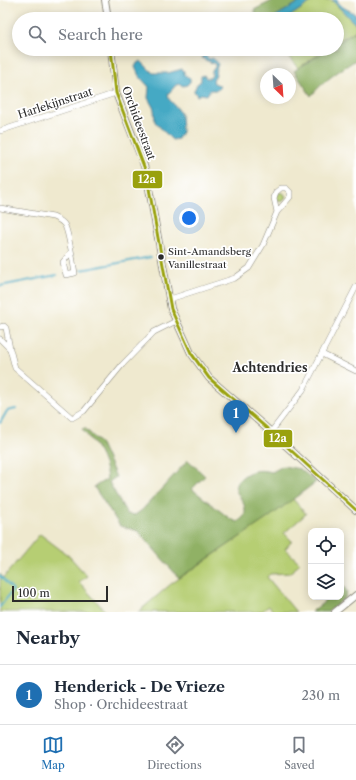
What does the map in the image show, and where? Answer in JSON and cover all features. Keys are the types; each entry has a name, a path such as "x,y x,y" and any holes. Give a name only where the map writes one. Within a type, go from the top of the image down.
{"street":[{"path":"105,0 107,12"},
{"name":"Orchideestraat","path":"112,56 116,93 146,172 171,309 191,353 209,378 271,432 356,510"},
{"name":"Harlekijnstraat","path":"0,131 116,93"},
{"path":"0,208 53,217 59,220 65,225 71,252"},
{"path":"170,300 236,278 249,268 263,245 277,212"},
{"path":"271,432 303,390 356,287"},
{"path":"0,326 4,326 6,328 15,368 72,418 84,411 122,365 154,332 176,321"},
{"path":"0,339 10,349"},
{"path":"322,354 356,371"},
{"path":"335,612 356,595"}],"green space":[{"path":"274,0 303,0 283,12 255,12 254,10"},
{"path":"314,0 332,0 344,12 296,12"},
{"path":"344,12 356,25 356,30 344,38"},
{"path":"356,31 356,60 326,81 311,96 296,74 296,70 317,56 344,56 344,39"},
{"path":"288,56 316,56 298,68"},
{"path":"281,192 286,197 281,202 276,197"},
{"path":"85,428 101,444 116,477 109,482 127,514 135,515 142,510 188,460 205,476 192,489 229,518 237,522 243,518 245,507 236,489 236,485 239,480 248,473 258,470 272,472 283,466 300,469 316,482 268,518 179,578 138,531 120,526 94,487 107,479 106,471 99,452 82,429"},
{"path":"293,499 306,514 284,533 292,541 285,549 300,563 290,573 270,574 267,577 296,612 274,612 269,606 261,612 138,612 171,584 268,518"},
{"path":"40,534 69,556 87,576 79,582 106,612 0,612 0,574 3,578"},
{"path":"344,587 347,592 344,599"},
{"path":"324,600 343,600 328,612 311,612 323,603"}],"water":[{"path":"303,0 314,0 296,12 283,12"},
{"path":"332,0 337,0 343,7 356,15 356,25 344,12"},
{"path":"206,56 209,59 213,58 218,64 213,81 219,85 220,88 217,90 210,90 207,95 201,94 197,96 194,91 197,84 201,81 201,76 204,75 206,78 210,78 215,67 215,64 203,59 202,57"},
{"path":"141,61 153,73 168,73 182,69 184,71 184,75 190,78 190,82 187,85 176,85 168,94 169,99 181,115 182,132 178,139 172,140 155,122 154,109 148,98 149,87 139,76 135,67 137,63"}],"waterway":[{"path":"81,270 151,257"},
{"path":"0,286 57,275"},
{"path":"0,423 7,411 16,409"},
{"path":"0,576 13,590 0,607"}],"transit line":[{"name":"12a","path":"112,56 116,93 146,172 171,309 191,353 209,378 271,432 356,510"}],"place":[{"name":"Sint-Amandsberg Vanillestraat","path":"161,257"},
{"name":"Henderick - De Vrieze","path":"236,433"}],"district":[{"name":"Achtendries","path":"270,368"}]}
